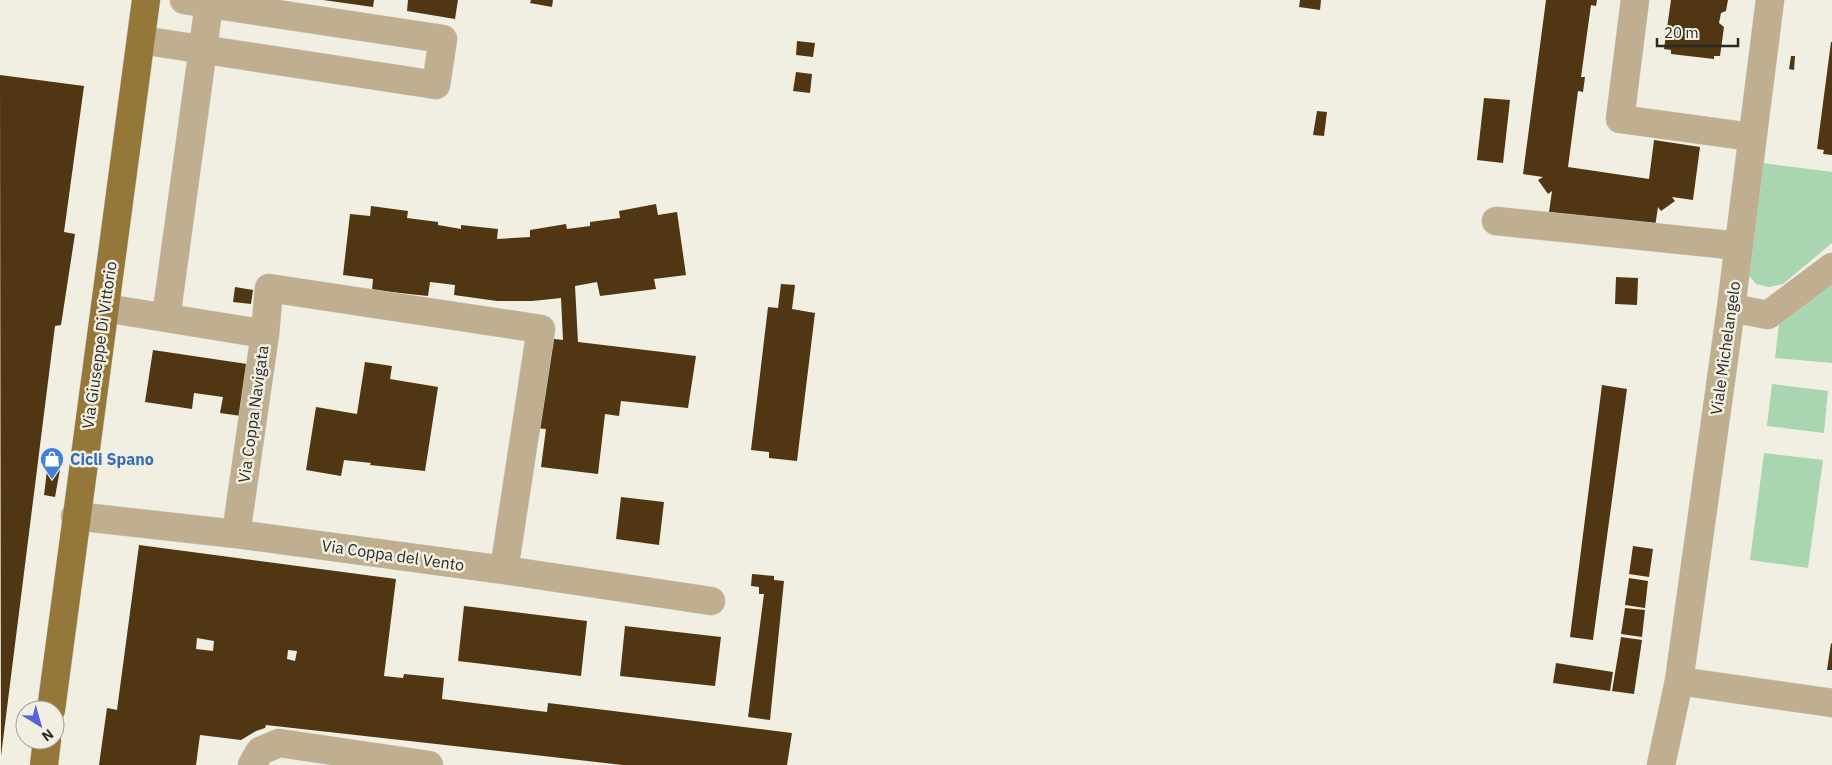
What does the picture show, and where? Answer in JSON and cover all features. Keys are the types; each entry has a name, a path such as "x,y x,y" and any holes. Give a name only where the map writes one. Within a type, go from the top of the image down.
{"main road":[{"name":"Via Giuseppe Di Vittorio","path":"52,700 75,516 146,0"},
{"path":"44,765 46,750"}],"street":[{"path":"1635,0 1620,120 1752,137"},
{"name":"Viale Michelangelo","path":"1661,765 1678,688 1731,308 1770,0"},
{"path":"141,40 203,50 436,85 443,39 197,2 203,50 166,318"},
{"path":"1496,221 1739,246"},
{"path":"1731,308 1768,315 1832,267"},
{"path":"265,334 269,288 541,329 504,570"},
{"name":"Via Coppa Navigata","path":"105,308 265,334 236,534"},
{"name":"Via Coppa del Vento","path":"75,516 236,534 504,570 711,601"},
{"path":"1678,688 1832,703"},
{"path":"252,765 260,751 279,743 429,765"}],"green space":[{"path":"1762,163 1832,172 1832,243 1783,284 1769,287 1756,284 1746,272"},
{"path":"1832,284 1832,363 1775,358 1779,324"},
{"path":"1772,384 1828,391 1824,433 1767,426"},
{"path":"1764,453 1823,460 1808,568 1750,560"}],"building":[{"path":"323,0 374,0 373,7"},
{"path":"408,0 458,0 455,19 407,11"},
{"path":"531,0 553,0 552,7 530,3"},
{"path":"1300,0 1321,0 1320,10 1299,7"},
{"path":"1546,0 1597,0 1596,6 1591,5 1581,77 1585,77 1583,92 1578,91 1568,167 1649,179 1654,140 1700,147 1693,200 1672,197 1675,201 1661,211 1658,207 1655,227 1549,212 1552,191 1548,194 1538,180 1543,177 1523,174"},
{"path":"1671,0 1728,0 1726,11 1721,13 1719,23 1724,27 1720,56 1714,56 1714,59 1671,54 1671,50 1664,49"},
{"path":"797,41 815,43 813,57 796,55"},
{"path":"1831,42 1832,155 1823,154 1824,150 1817,149"},
{"path":"1791,56 1795,56 1794,70 1789,69"},
{"path":"796,72 812,74 810,93 793,91"},
{"path":"0,75 84,86 64,232 75,234 61,325 55,326 1,756"},
{"path":"1484,98 1510,100 1503,163 1477,160"},
{"path":"1317,111 1327,112 1324,136 1313,135"},
{"path":"656,204 658,215 677,212 686,275 654,279 656,289 600,296 597,282 575,286 578,342 696,356 688,408 621,401 619,416 605,414 598,474 541,467 546,429 535,428 546,338 563,340 561,298 532,301 497,301 454,295 455,285 430,282 428,296 372,290 373,279 343,275 350,214 370,216 371,206 408,211 407,218 438,222 438,225 461,229 461,225 498,229 497,239 530,237 530,230 566,224 567,229 590,226 590,222 620,218 619,211"},
{"path":"1616,277 1638,278 1637,305 1615,304"},
{"path":"781,284 795,285 792,309 815,313 797,461 769,458 769,452 751,450 768,307 778,308"},
{"path":"235,287 253,290 251,304 233,302"},
{"path":"153,350 247,364 241,416 220,413 223,397 194,393 192,409 145,402"},
{"path":"365,362 392,366 390,379 438,387 425,471 344,460 341,476 306,470 316,407 357,414"},
{"path":"1602,385 1627,389 1593,640 1570,637"},
{"name":"Cicli Spano","path":"48,462 61,464 55,497 44,495"},
{"path":"621,497 664,502 659,545 616,539"},
{"path":"139,545 396,579 384,676 403,678 404,674 444,678 442,699 547,712 548,703 792,733 787,765 623,765 266,725 265,728 241,740 200,735 196,765 99,765 107,708 117,710","holes":["197,638 214,641 213,651 196,649","288,650 297,651 295,661 287,659"]},
{"path":"1633,546 1653,549 1649,577 1629,574"},
{"path":"752,574 774,576 774,580 784,581 770,720 748,717 764,594 759,594 759,587 751,586"},
{"path":"1629,578 1648,581 1645,608 1625,605"},
{"path":"464,606 587,621 581,676 458,661"},
{"path":"1625,608 1645,610 1642,637 1621,634"},
{"path":"625,626 721,637 715,686 620,676"},
{"path":"1621,637 1642,640 1634,694 1612,691"},
{"path":"1831,643 1832,670 1827,670"},
{"path":"1556,663 1613,672 1610,691 1553,683"}],"place":[{"name":"Cicli Spano","path":"52,480"}]}
